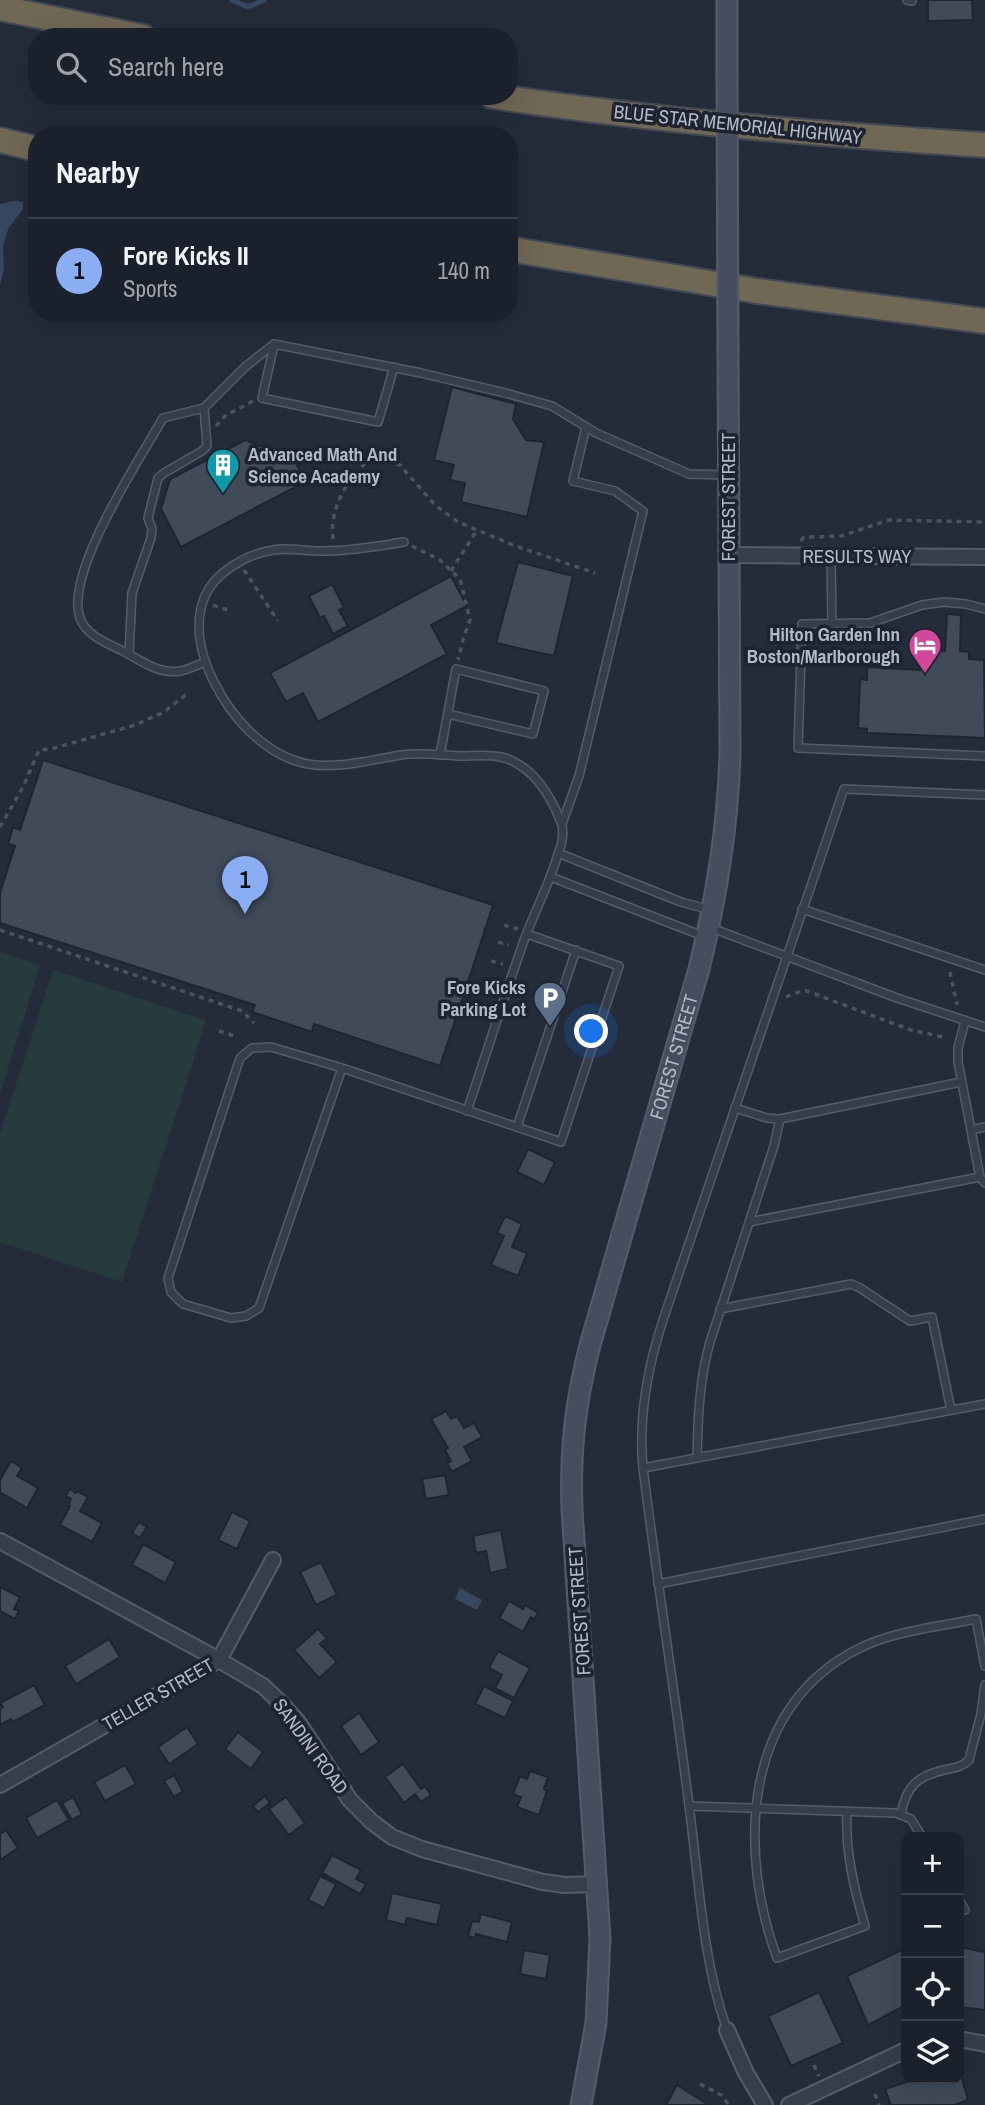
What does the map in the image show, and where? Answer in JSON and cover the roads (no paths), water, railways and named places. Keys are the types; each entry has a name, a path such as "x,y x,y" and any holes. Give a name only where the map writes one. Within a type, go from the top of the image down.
{"highway":[{"path":"0,8 99,28"},
{"name":"BLUE STAR MEMORIAL HIGHWAY","path":"518,99 821,134 985,145"},
{"path":"0,140 28,147"},
{"path":"518,251 757,291 985,321"}],"main road":[{"name":"FOREST STREET","path":"581,2105 594,2040 600,1938 572,1510 573,1430 590,1345 709,924 724,835 729,775 727,0"}],"street":[{"name":"RESULTS WAY","path":"728,555 985,557"},
{"name":"SANDINI ROAD","path":"0,1541 252,1679 281,1703 304,1731 350,1800 391,1836 422,1849 543,1882 565,1885 597,1884"},
{"name":"TELLER STREET","path":"0,1785 219,1660 273,1560"},
{"path":"727,2030 746,2073 765,2105"},
{"path":"964,2040 985,2044"},
{"path":"789,2105 901,2052"}],"lane":[{"path":"274,344 262,398 378,422 394,367"},
{"path":"205,662 180,671 159,670 103,641 80,620 77,604 81,580 89,556 117,497 163,418 204,408 245,367 274,344 394,367 552,406 586,427 689,474 728,475"},
{"path":"129,654 132,593 151,538 152,529 148,518 156,484 164,473 202,452 207,446 204,408"},
{"path":"467,1111 527,934 551,877 562,839 562,824 579,776 643,511 615,491 573,481 586,427"},
{"path":"404,542 334,551 278,548 260,552 218,576 203,602 200,644 205,662 226,704 245,728 270,748 296,761 315,764 360,763 405,755 503,757 526,768 545,791 562,824"},
{"path":"831,556 832,624"},
{"path":"985,609 944,602 922,605 870,624 802,624 798,748 985,757"},
{"path":"440,755 456,669 544,691 533,734 448,714"},
{"path":"727,2030 714,1988 706,1944 690,1806 643,1468 642,1422 651,1363 664,1314 844,789 985,795"},
{"path":"558,853 681,902 709,924"},
{"path":"551,877 709,924 897,998 985,1027"},
{"path":"802,909 985,970"},
{"path":"342,1068 260,1308 246,1316 231,1318 183,1304 171,1292 168,1278 240,1058 252,1048 271,1047 342,1068 561,1142 619,965 527,934"},
{"path":"517,1127 576,950"},
{"path":"749,1222 982,1180 957,1054 965,1021"},
{"path":"734,1108 780,1119 961,1082"},
{"path":"697,1458 700,1381 720,1309 774,1146 780,1119"},
{"path":"971,1130 985,1127"},
{"path":"720,1309 851,1284 910,1321 932,1317 951,1410"},
{"path":"643,1468 985,1404"},
{"path":"659,1584 985,1519"},
{"path":"847,1811 852,1874 865,1926 777,1958 765,1920 758,1883 755,1808 765,1760 783,1719 795,1700 847,1654 867,1644 976,1619 985,1666"},
{"path":"901,1814 907,1793 918,1780 963,1765 969,1760 983,1714 985,1685"},
{"path":"690,1806 901,1814 911,1819 919,1832"}],"water":[{"path":"23,202 23,209 8,229 3,247 4,269 0,285 0,204"},
{"path":"460,1588 482,1600 477,1610 455,1599"}],"waterway":[{"path":"232,0 248,7 264,0"}],"place":[{"name":"Advanced Math And Science Academy","path":"223,495"},
{"name":"Hilton Garden Inn Boston/Marlborough","path":"925,675"},
{"name":"Fore Kicks II","path":"245,914"},
{"name":"Fore Kicks Parking Lot","path":"550,1028"}]}
